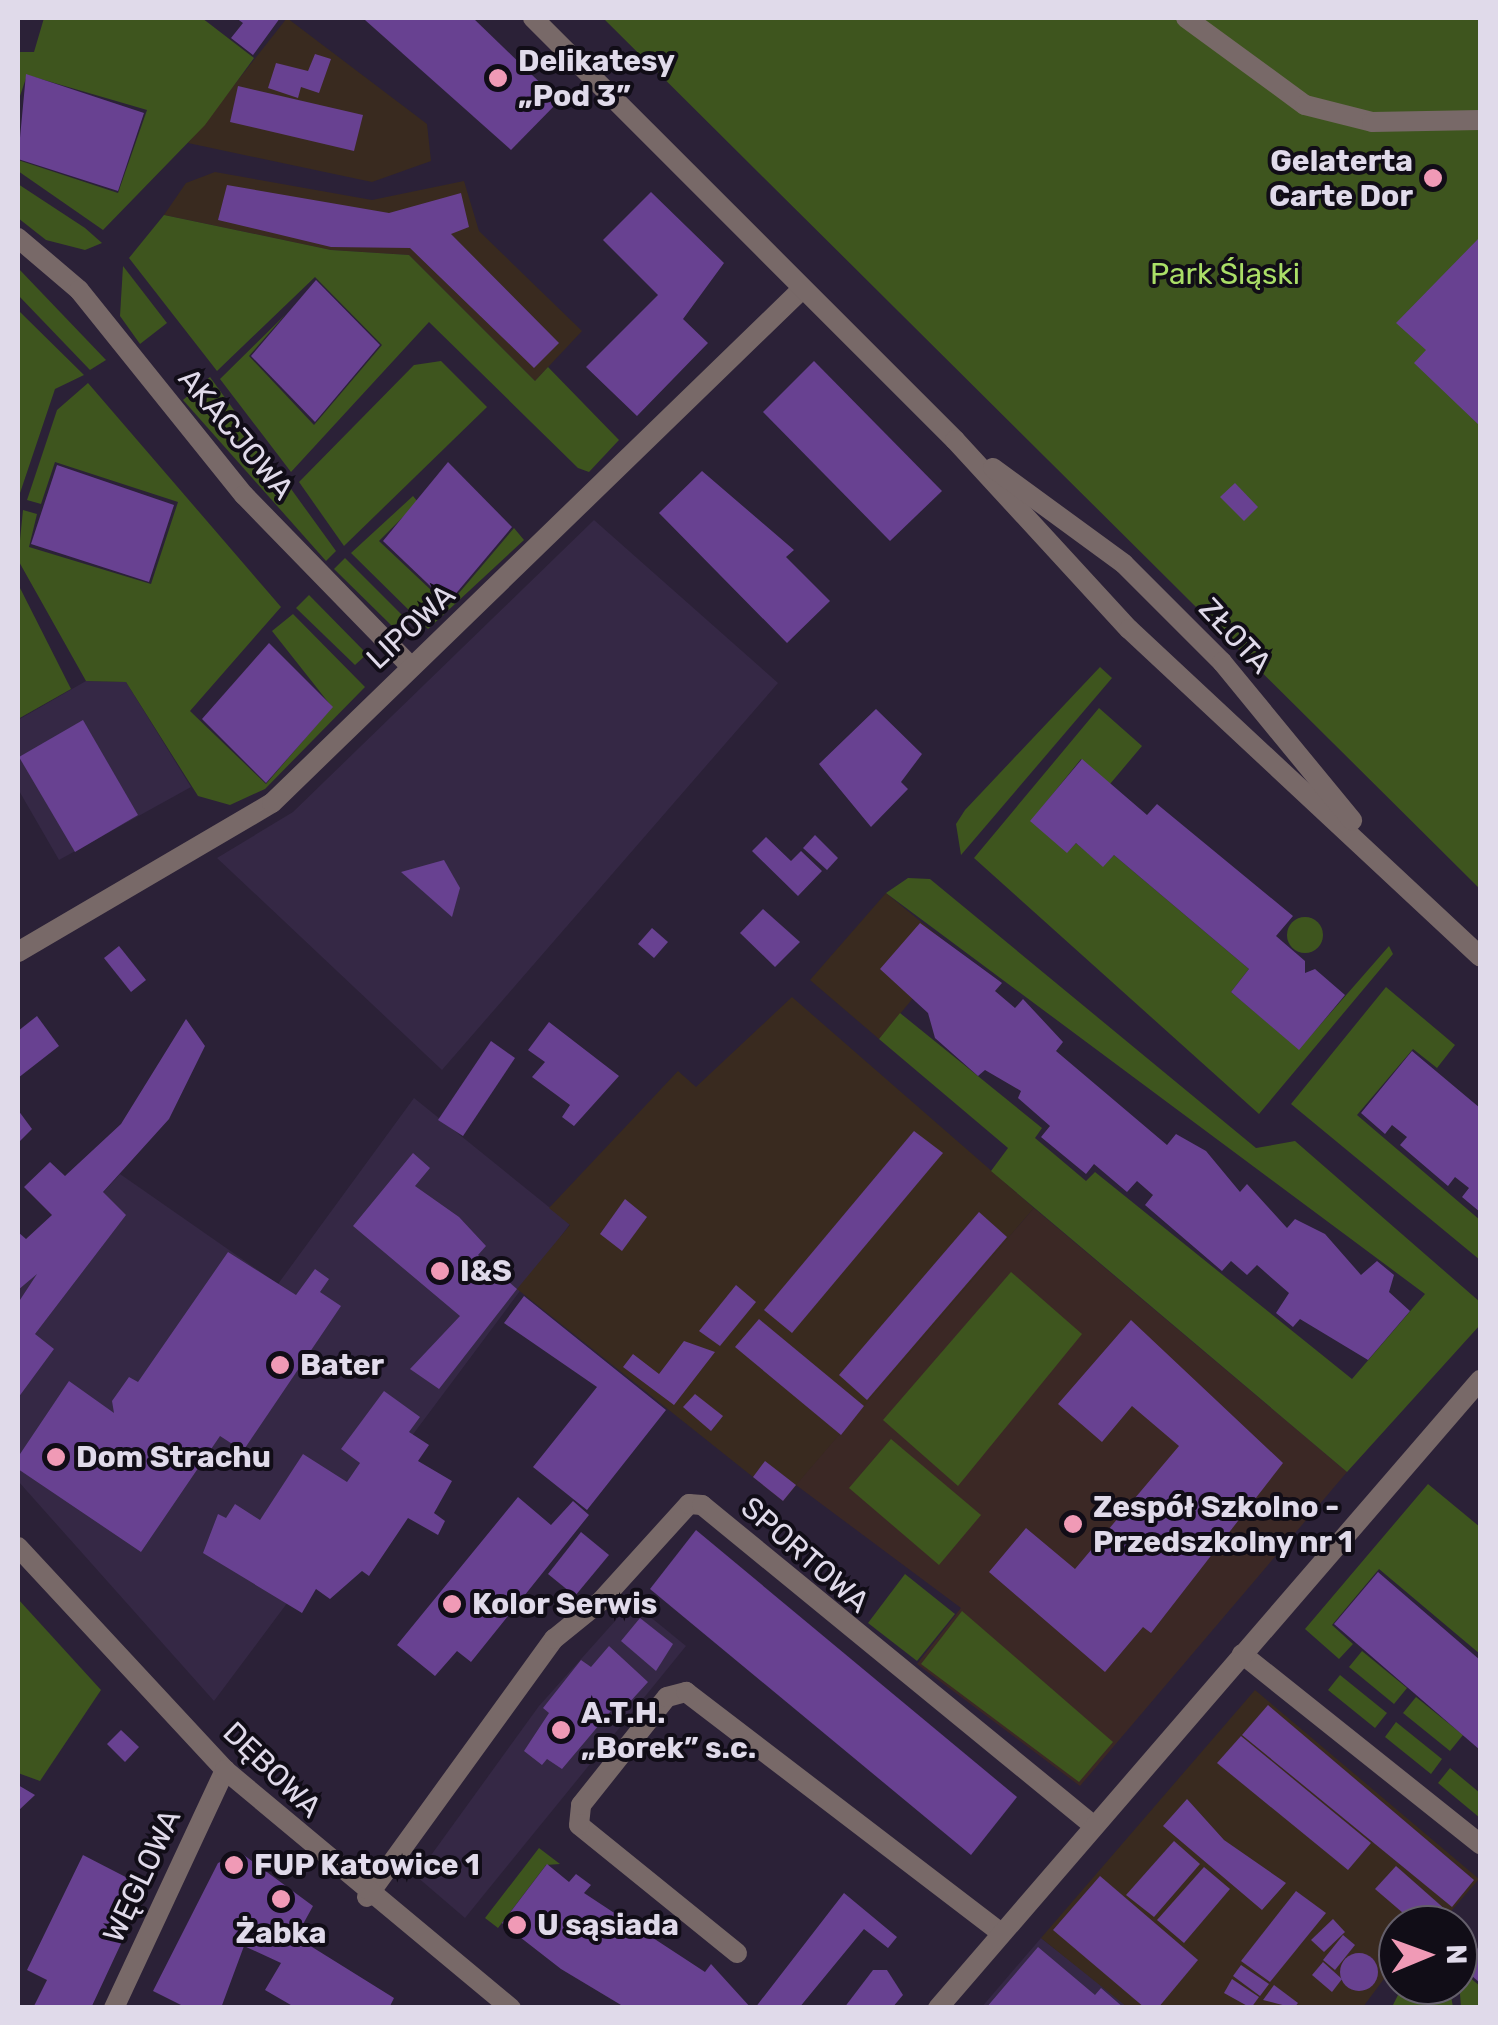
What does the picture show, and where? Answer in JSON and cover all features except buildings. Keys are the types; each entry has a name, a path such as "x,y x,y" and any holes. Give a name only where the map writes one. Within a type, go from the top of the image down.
{"street":[{"name":"ZŁOTA","path":"533,18 955,440 1129,629 1480,956"},
{"path":"1186,18 1305,105 1372,122 1480,120"},
{"name":"AKACJOWA","path":"18,238 79,290 244,495 411,668"},
{"name":"LIPOWA","path":"18,952 272,802 802,290"},
{"name":"ZŁOTA","path":"955,440 1124,564 1222,662 1434,912"},
{"path":"938,2008 1480,1380"},
{"name":"SPORTOWA","path":"367,1897 554,1639 689,1504 702,1504 1094,1826"},
{"name":"DĘBOWA","path":"18,1547 225,1770 367,1897 511,2008"},
{"path":"1242,1654 1480,1844"},
{"path":"737,1953 579,1825 580,1805 645,1724 667,1697 686,1692 1001,1933"},
{"name":"WĘGLOWA","path":"114,2008 225,1770"}],"shaded area":[{"path":"287,18 427,124 431,161 372,182 188,143"},
{"path":"215,172 372,200 464,181 479,231 582,331 535,381 409,255 331,250 164,215 186,183"},
{"path":"594,520 778,683 442,1070 217,858 293,812"},
{"path":"86,681 126,682 191,787 59,860 18,789 18,720"},
{"path":"886,893 954,949 879,1039 810,980"},
{"path":"792,997 1034,1208 783,1501 517,1289 570,1225 549,1208 678,1071 696,1087"},
{"path":"414,1098 570,1224 214,1701 18,1481 18,1286 120,1174 278,1284"},
{"name":"Zespół Szkolno - Przedszkolny nr 1","path":"1034,1208 1347,1472 1080,1786 917,1664 961,1608 796,1485"},
{"path":"632,1602 686,1646 465,1918 416,1876 539,1706"},
{"path":"1255,1690 1479,1879 1456,1905 1378,1905 1378,1987 1363,2007 1127,2007 1041,1938"},
{"path":"1041,1938 1128,2006 1127,2008 981,2008"}],"green space":[{"path":"44,18 202,18 254,58 205,125 103,230 18,171 18,160 118,193 147,110 27,75 18,102 18,52 34,52"},
{"name":"Park Śląski","path":"603,18 1480,18 1480,889 1333,743"},
{"path":"18,184 102,243 85,250 46,240 18,218"},
{"path":"164,215 331,250 409,255 535,381 548,367 619,440 589,472 578,468 429,322 291,472 220,379 285,315 249,356 314,425 382,345 315,277 217,371 129,258"},
{"path":"123,266 167,323 140,344 120,316"},
{"path":"18,268 106,360 90,370 18,295"},
{"path":"18,310 84,375 55,389 19,496"},
{"path":"441,361 487,407 344,546 299,482 414,365"},
{"path":"210,377 336,551 326,561 183,400"},
{"path":"88,383 281,607 190,711 266,784 332,707 272,631 293,614 365,687 265,789 230,805 198,796 126,682 86,681 18,560 23,510 37,514 29,547 151,584 178,502 55,462 41,504 27,500 57,410"},
{"path":"413,496 418,502 379,541 448,606 514,528 524,540 428,629 351,553"},
{"path":"345,558 404,617 393,627 334,569"},
{"path":"18,584 71,689 18,719"},
{"path":"309,595 367,654 355,665 296,608"},
{"path":"1100,667 1112,678 961,855 956,824 965,810"},
{"path":"1099,708 1142,746 1110,784 1081,759 1031,821 1067,852 1076,843 1103,866 1114,855 1249,969 1231,992 1299,1049 1389,946 1393,954 1259,1114 974,858"},
{"path":"908,878 930,879 1256,1148 1295,1141 1480,1302 1480,1325 1347,1472 991,1171 1008,1148 879,1039 900,1013 1042,1128 1035,1138 1086,1181 1095,1172 1352,1379 1425,1294 886,893"},
{"path":"1305,917 1318,922 1323,935 1318,948 1305,953 1292,948 1287,935 1292,922"},
{"path":"1386,987 1455,1045 1437,1068 1413,1049 1357,1115 1480,1220 1480,1260 1291,1104"},
{"path":"1011,1272 1082,1334 958,1486 883,1420"},
{"path":"891,1439 981,1515 939,1565 849,1488"},
{"path":"1428,1484 1480,1527 1480,1654 1379,1569 1332,1625 1353,1644 1339,1659 1305,1629"},
{"path":"905,1574 955,1614 917,1661 868,1623"},
{"path":"18,1599 101,1690 40,1781 18,1773"},
{"path":"962,1611 1113,1742 1079,1782 921,1664"},
{"path":"1362,1651 1407,1688 1394,1704 1349,1667"},
{"path":"1340,1675 1387,1713 1375,1728 1328,1690"},
{"path":"1416,1697 1463,1735 1450,1751 1403,1713"},
{"path":"1396,1722 1442,1759 1431,1774 1385,1737"},
{"path":"1450,1768 1480,1793 1480,1818 1438,1783"},
{"path":"539,1848 560,1864 546,1865 498,1928 485,1918"},
{"path":"1480,1986 1480,2007 1461,2007 1478,2005"},
{"path":"1453,2005 1453,2007 1392,2007"}],"place":[{"name":"Delikatesy „Pod 3”","path":"498,78"},
{"name":"Gelaterta Carte Dor","path":"1433,178"},
{"name":"I&S","path":"440,1271"},
{"name":"Bater","path":"280,1365"},
{"name":"Dom Strachu","path":"56,1457"},
{"name":"Zespół Szkolno - Przedszkolny nr 1","path":"1073,1524"},
{"name":"Kolor Serwis","path":"452,1604"},
{"name":"A.T.H. „Borek” s.c.","path":"561,1730"},
{"name":"FUP Katowice 1","path":"234,1865"},
{"name":"Żabka","path":"281,1899"},
{"name":"U sąsiada","path":"517,1925"}]}
